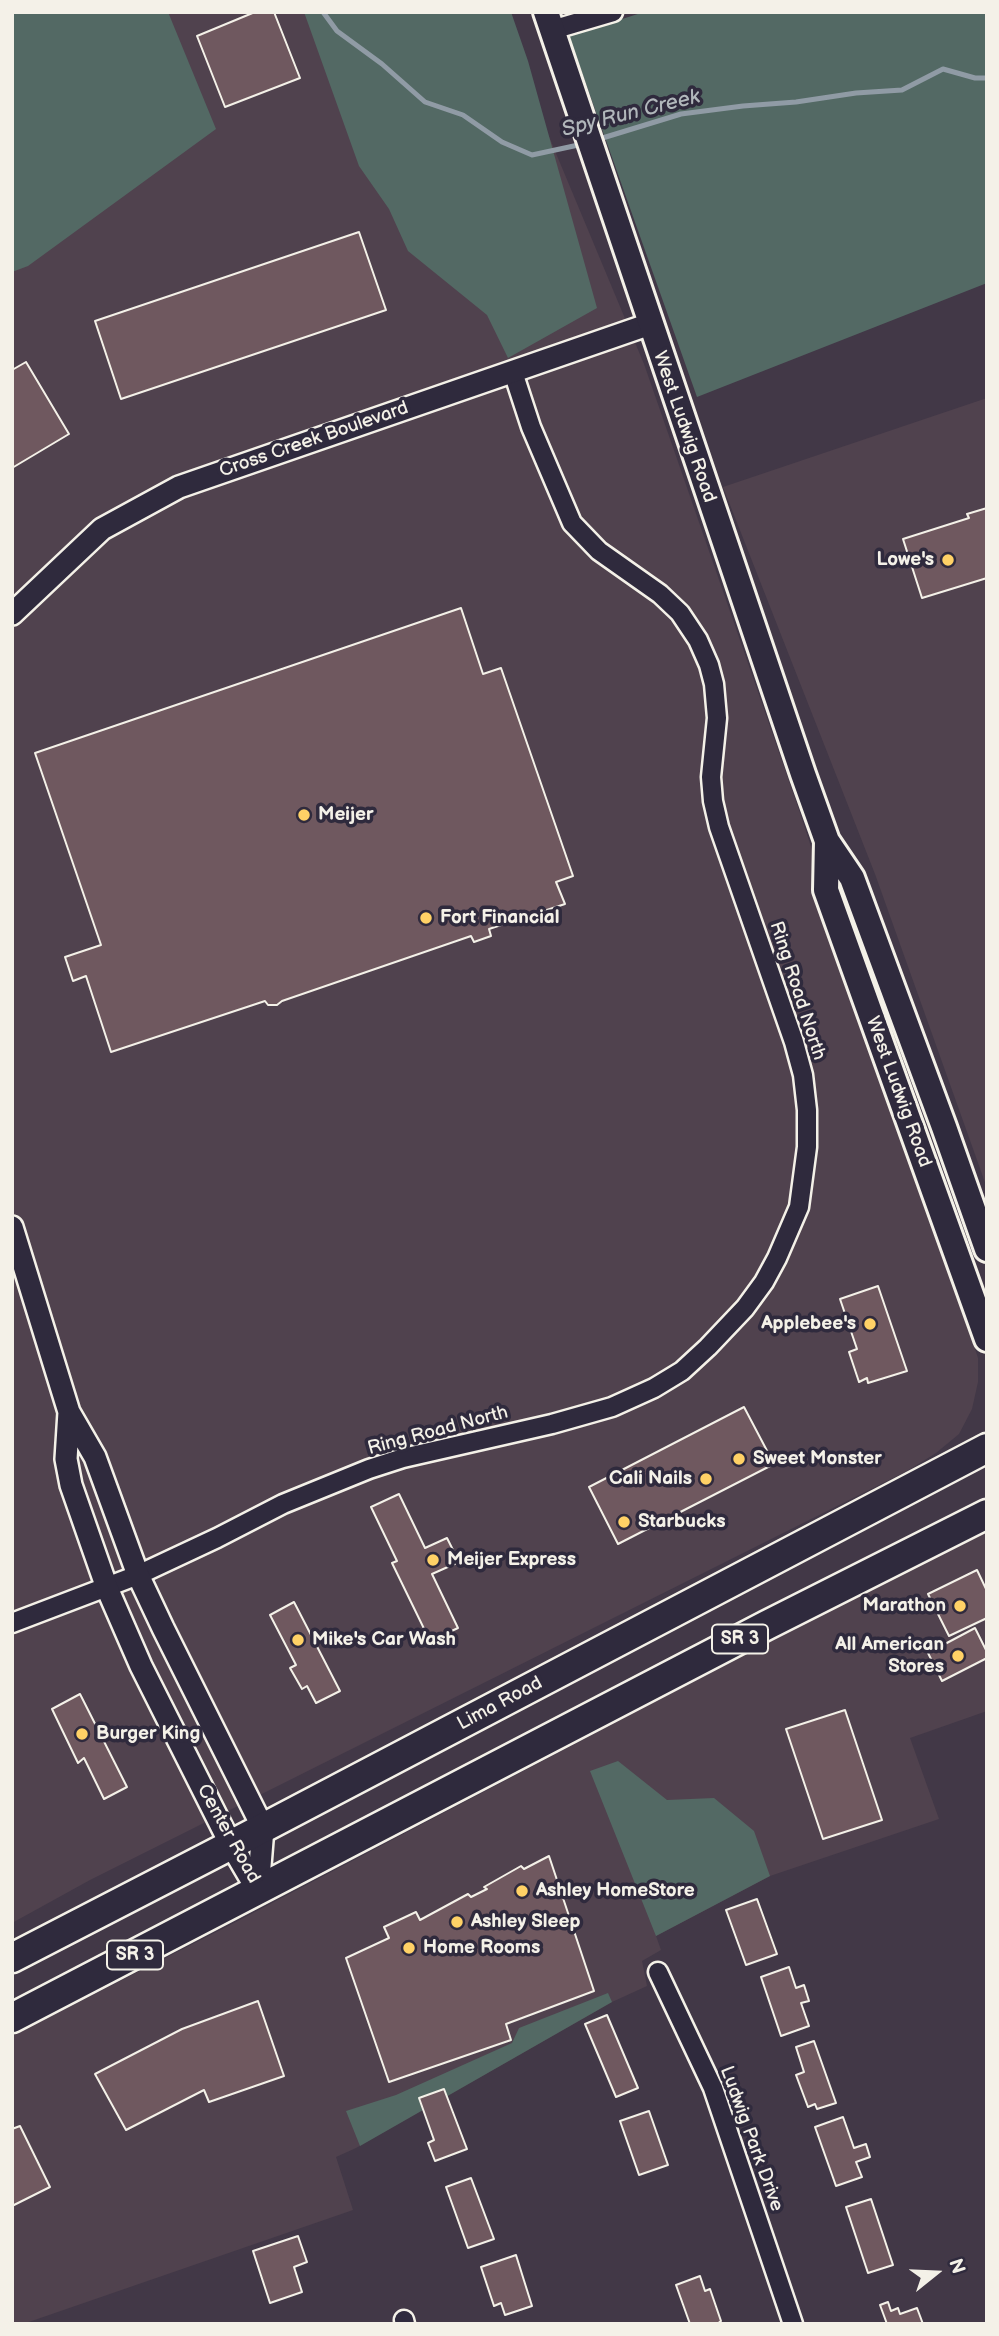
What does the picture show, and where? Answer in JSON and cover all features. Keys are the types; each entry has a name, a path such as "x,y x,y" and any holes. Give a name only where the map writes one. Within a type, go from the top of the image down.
{"highway":[{"name":"Lima Road","path":"12,1958 987,1448"},
{"name":"SR 3","path":"12,2018 767,1625 987,1514"}],"main road":[{"name":"West Ludwig Road","path":"549,21 827,841 852,878 987,1249"},
{"name":"West Ludwig Road","path":"827,841 826,890 987,1339"}],"street":[{"path":"549,21 613,12"},
{"name":"Cross Creek Boulevard","path":"12,614 102,530 179,487 650,324"},
{"name":"Ring Road North","path":"12,1623 138,1575 283,1504 369,1469 403,1458 552,1424 612,1407 654,1388 682,1371 708,1348 745,1308 777,1258 799,1207 807,1147 803,1074 719,827 713,801 711,777 717,718 714,684 709,666 698,640 680,613 660,594 599,551 572,523 531,427 513,372"},
{"name":"Center Road","path":"12,1227 69,1412 95,1457 138,1575 263,1828 258,1891"},
{"name":"Center Road","path":"69,1412 66,1459 71,1485 107,1588 141,1666 231,1845 258,1891"},
{"name":"Ludwig Park Drive","path":"658,1972 713,2088 793,2324"}],"shaded area":[{"path":"167,12 497,12 644,364 799,810 978,1358 978,1382 972,1409 959,1434 936,1453 907,1471 90,1880 12,1923 12,75"},
{"path":"987,398 987,1188 875,874 723,487"},
{"path":"987,1530 987,1711 910,1738 939,1819 770,1876 656,1936 661,1950 642,1961 647,1986 612,2002 336,2157 353,2210 23,2324 12,2324 12,2036"}],"green space":[{"path":"12,12 168,12 216,129 28,266 12,272"},
{"path":"304,12 511,12 528,61 597,308 508,358 487,315 408,251 389,209 359,166"},
{"path":"644,12 987,12 987,283 697,397 569,36"},
{"path":"618,1761 667,1800 714,1798 754,1831 770,1876 656,1936 590,1771"},
{"path":"608,1993 612,2002 360,2146 346,2111 396,2095 512,2043 519,2028"}],"building":[{"path":"255,12 274,12 300,78 225,107 197,36"},
{"path":"359,232 386,310 121,399 95,321"},
{"path":"26,362 69,434 12,468 12,370"},
{"name":"Lowe's","path":"987,508 987,578 922,598 903,539 969,518 967,514"},
{"name":"Meijer","path":"461,608 483,674 501,668 573,876 556,882 565,904 489,929 491,936 474,942 471,936 277,1005 268,1005 265,1001 111,1052 86,976 73,981 65,957 101,945 35,753"},
{"name":"Applebee's","path":"878,1286 907,1371 868,1383 867,1378 859,1382 849,1352 857,1349 840,1299"},
{"path":"744,1407 774,1464 618,1544 589,1487"},
{"path":"399,1494 425,1548 447,1538 459,1562 432,1574 458,1628 430,1641 392,1563 397,1561 371,1507"},
{"name":"Marathon","path":"977,1570 987,1591 987,1618 949,1636 928,1594"},
{"name":"Mike's Car Wash","path":"294,1602 340,1691 316,1703 307,1686 302,1689 290,1668 296,1665 270,1615"},
{"name":"All American Stores","path":"975,1628 987,1652 987,1658 942,1681 928,1653"},
{"name":"Burger King","path":"80,1694 127,1787 104,1799 84,1758 78,1763 52,1709"},
{"path":"845,1710 882,1820 823,1839 786,1729"},
{"path":"549,1856 594,1991 506,2024 511,2040 389,2082 346,1958 389,1938 384,1927 416,1912 420,1920 468,1894 471,1897 487,1889 484,1887 521,1866 524,1869"},
{"path":"757,1899 777,1954 746,1965 726,1910"},
{"path":"789,1967 796,1988 804,1985 809,2001 801,2003 809,2026 781,2036 761,1977"},
{"path":"258,2001 284,2076 209,2102 204,2090 126,2130 95,2074 182,2029"},
{"path":"607,2015 638,2088 616,2097 585,2024"},
{"path":"814,2041 836,2103 817,2109 815,2104 808,2107 796,2075 804,2072 796,2047"},
{"path":"444,2089 467,2149 435,2161 428,2143 434,2140 419,2098"},
{"path":"649,2111 668,2165 639,2175 620,2121"},
{"path":"843,2117 854,2148 866,2144 870,2157 856,2162 862,2177 836,2186 815,2127"},
{"path":"20,2126 50,2187 12,2206 12,2129"},
{"path":"471,2178 494,2239 468,2248 446,2187"},
{"path":"871,2199 893,2265 868,2273 846,2207"},
{"path":"298,2236 307,2262 294,2267 302,2292 270,2303 253,2251"},
{"path":"516,2255 532,2306 505,2315 501,2303 494,2306 481,2267"},
{"path":"700,2276 705,2291 710,2289 721,2321 717,2324 690,2324 676,2285"},
{"path":"888,2302 891,2311 898,2308 900,2314 917,2308 923,2324 887,2324 880,2305"}],"waterway":[{"name":"Spy Run Creek","path":"323,12 337,31 382,64 425,102 463,115 502,142 532,155 583,144"},
{"name":"Spy Run Creek","path":"596,140 681,114 902,90 943,69 975,78 987,78"}],"place":[{"name":"Lowe's","path":"948,560"},
{"name":"Meijer","path":"304,815"},
{"name":"Fort Financial","path":"426,918"},
{"name":"Applebee's","path":"870,1324"},
{"name":"Sweet Monster","path":"739,1459"},
{"name":"Cali Nails","path":"706,1479"},
{"name":"Starbucks","path":"624,1522"},
{"name":"Meijer Express","path":"433,1560"},
{"name":"Marathon","path":"960,1606"},
{"name":"Mike's Car Wash","path":"298,1640"},
{"name":"All American Stores","path":"958,1656"},
{"name":"Burger King","path":"82,1734"},
{"name":"Ashley HomeStore","path":"522,1891"},
{"name":"Ashley Sleep","path":"457,1922"},
{"name":"Home Rooms","path":"409,1948"}]}
